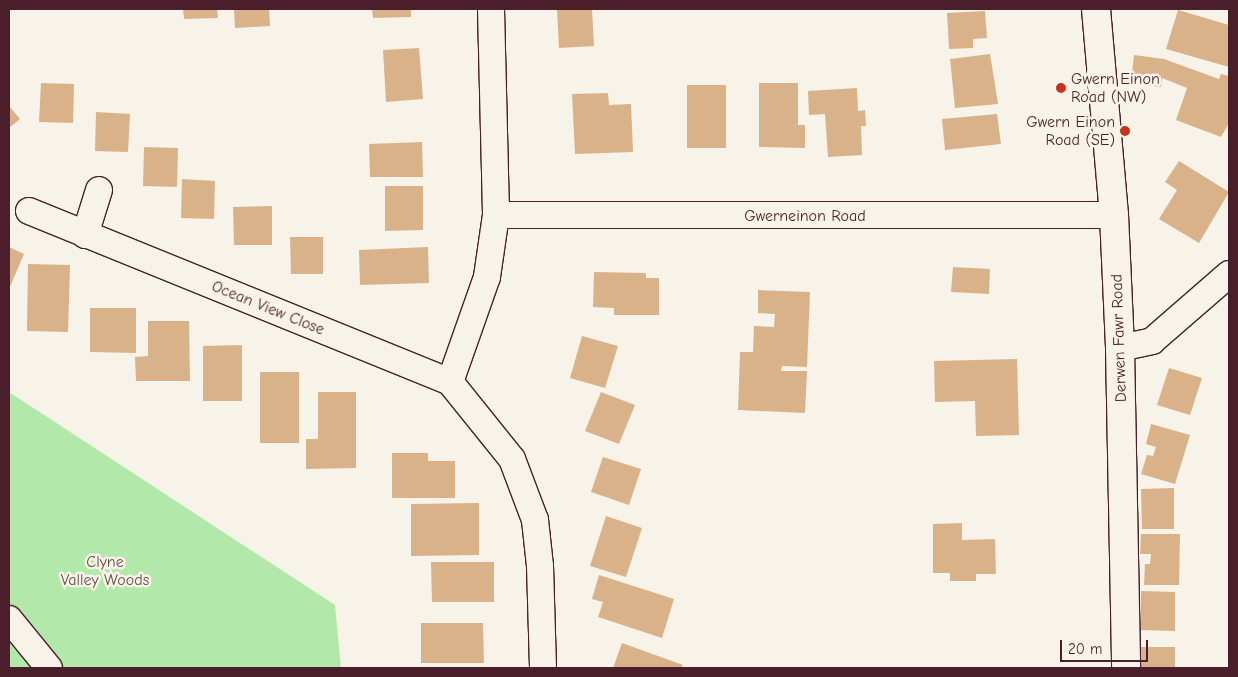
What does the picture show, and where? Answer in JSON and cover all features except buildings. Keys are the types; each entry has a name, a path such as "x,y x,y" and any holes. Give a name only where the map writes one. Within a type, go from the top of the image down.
{"main road":[{"name":"Derwen Fawr Road","path":"1096,9 1114,215 1120,348 1126,668"}],"street":[{"path":"491,9 496,216 487,277 450,382 512,459 535,520 540,566 543,668"},
{"path":"86,235 100,190"},
{"name":"Ocean View Close","path":"29,212 450,382"},
{"name":"Gwerneinon Road","path":"496,216 1114,215"},
{"path":"1120,348 1152,341 1229,274"},
{"path":"9,619 49,668"}],"green space":[{"name":"Clyne Valley Woods","path":"9,392 335,605 341,668 9,668"}],"place":[{"name":"Gwern Einon Road (NW)","path":"1061,88"},
{"name":"Gwern Einon Road (SE)","path":"1125,131"}]}
